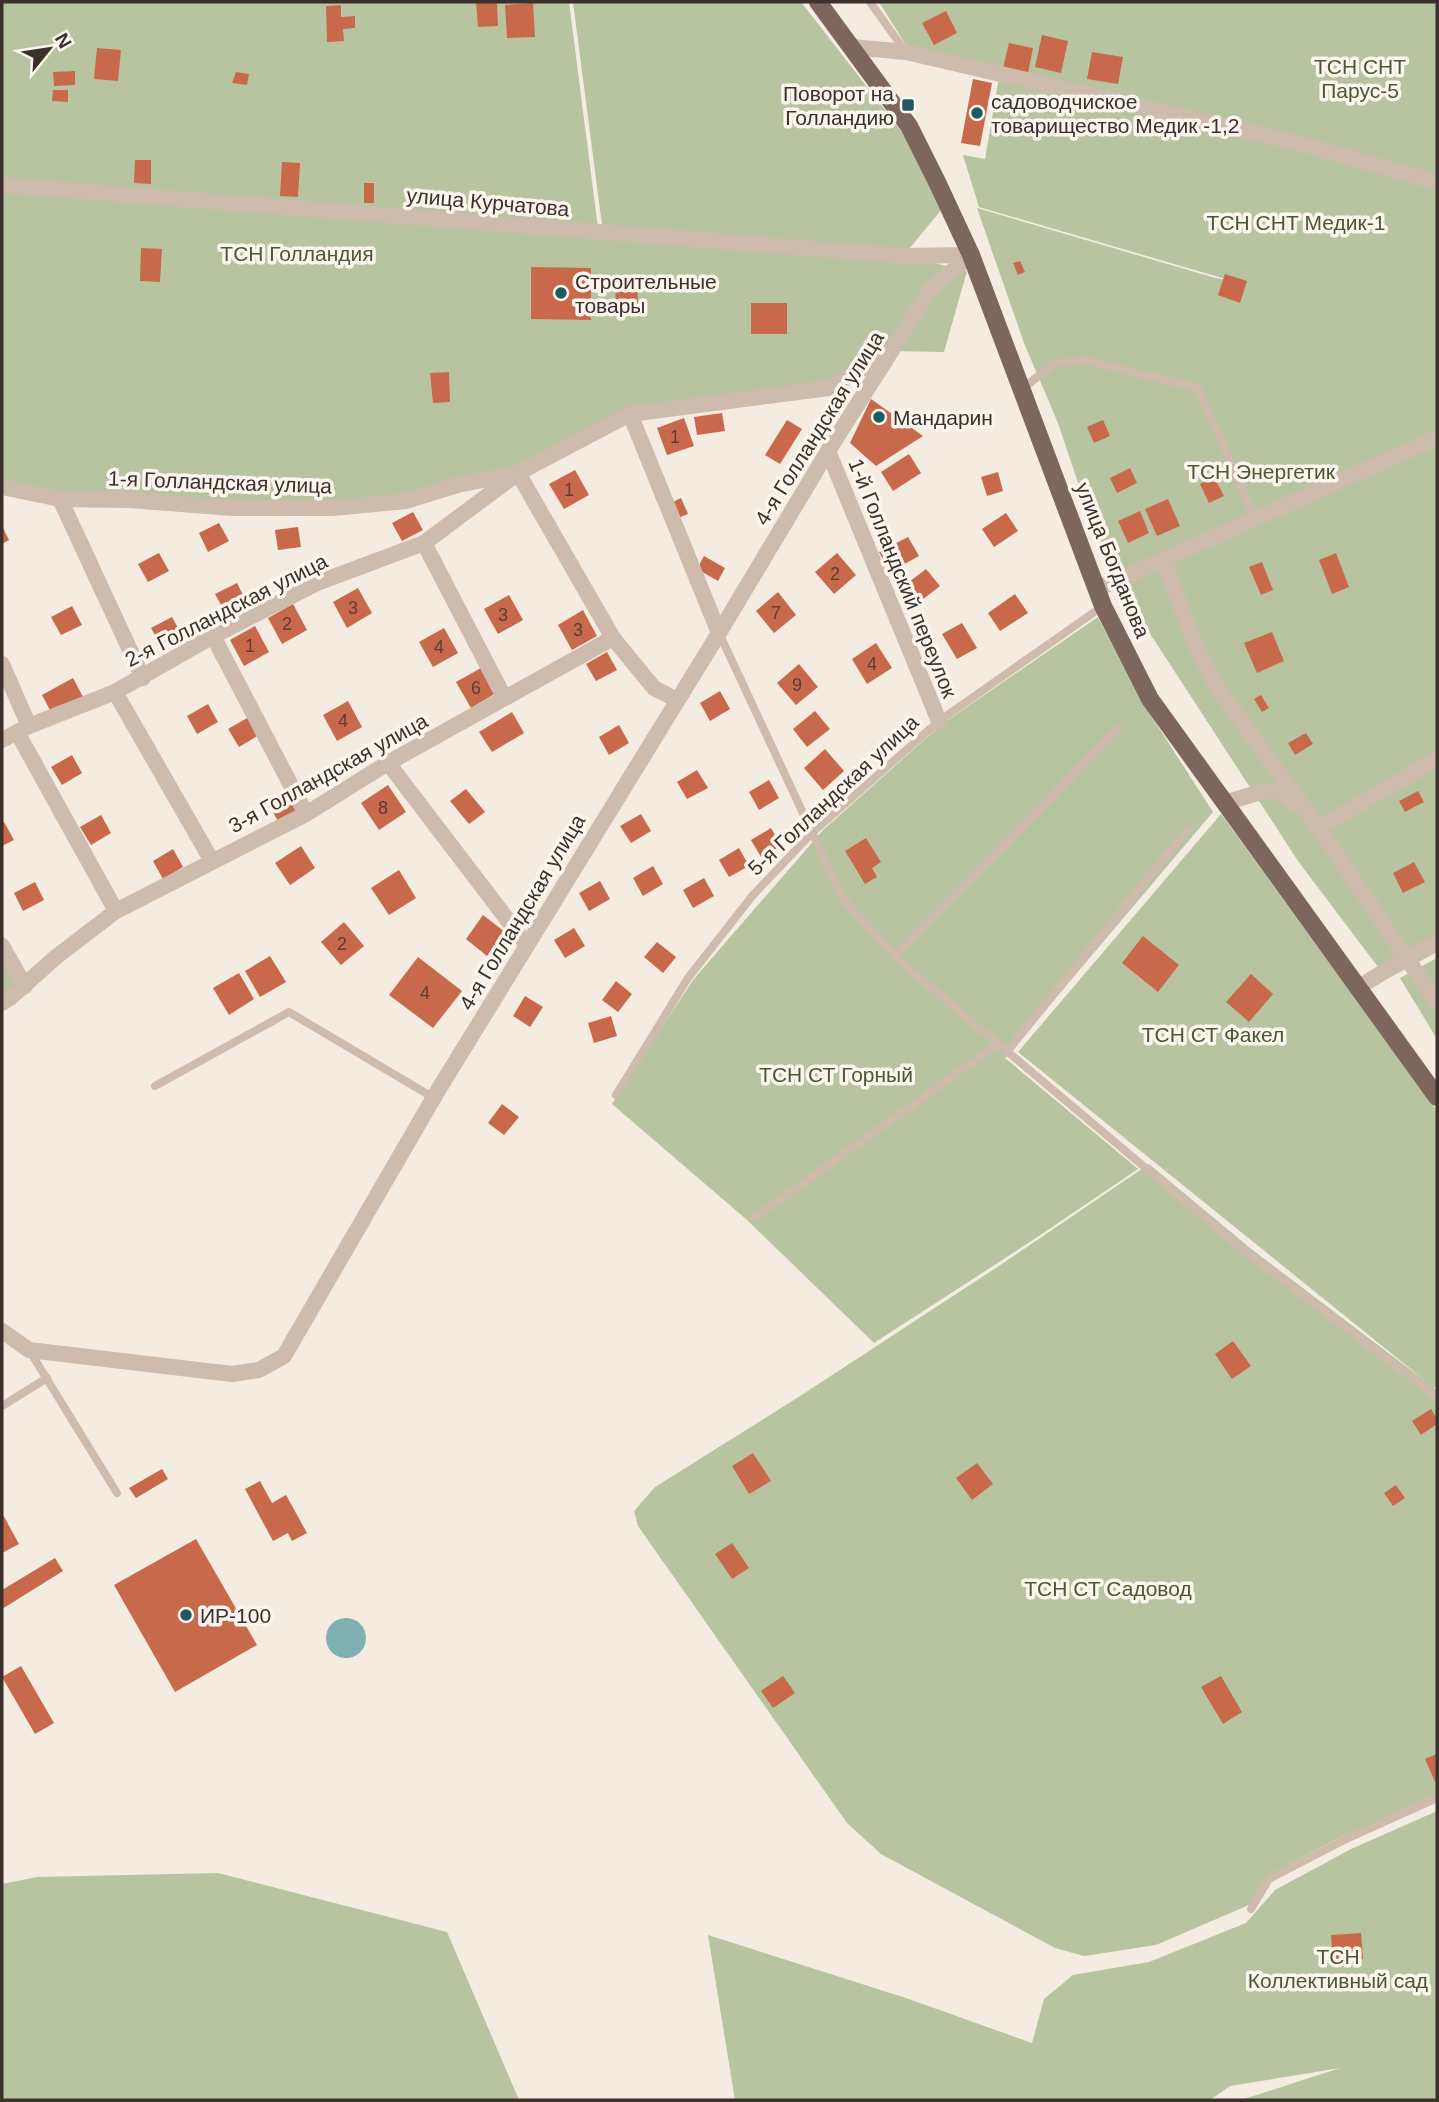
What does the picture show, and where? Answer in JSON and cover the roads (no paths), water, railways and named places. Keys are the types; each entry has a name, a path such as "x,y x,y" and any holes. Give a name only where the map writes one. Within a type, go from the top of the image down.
{"main road":[{"name":"улица Богданова","path":"818,2 909,126 971,255 1103,606 1150,699 1437,1097"}],"street":[{"path":"852,47 906,52 1293,142 1437,182"},
{"name":"улица Курчатова","path":"2,185 906,256 971,255"},
{"name":"4-я Голландская улица","path":"2,1331 29,1350 232,1374 259,1370 284,1356 526,944 889,352 930,290 971,255"},
{"name":"2-я Голландская улица","path":"2,740 115,692 213,636 317,583 424,543 518,472 630,414 829,388 889,352"},
{"path":"630,414 719,633"},
{"path":"1097,589 1437,438"},
{"name":"1-й Голландский переулок","path":"828,451 939,721"},
{"path":"518,472 613,638 654,688 677,700"},
{"name":"1-я Голландская улица","path":"2,487 60,499 129,500 233,508 333,508 406,501 457,485 518,472"},
{"path":"60,499 143,678"},
{"path":"424,543 504,697"},
{"path":"1163,560 1200,656 1218,689 1319,828 1437,1003"},
{"path":"213,636 306,814"},
{"name":"3-я Голландская улица","path":"2,1003 117,911 306,814 388,763 613,638"},
{"path":"2,664 23,729 117,911"},
{"path":"115,692 212,861"},
{"path":"1319,828 1437,759"},
{"path":"388,763 526,944"},
{"path":"1224,803 1264,791 1279,791 1319,828"},
{"path":"1359,987 1437,942"},
{"path":"2,946 25,986"}],"lane":[{"path":"870,2 906,52"},
{"path":"1022,389 1055,363 1090,360 1198,388 1255,518"},
{"name":"5-я Голландская улица","path":"616,1096 688,978 753,895 813,832 939,721 1103,606"},
{"path":"719,633 843,899 895,956 1006,1053 1243,1250 1436,1394"},
{"path":"895,956 1119,728"},
{"path":"1006,1053 1188,829"},
{"path":"155,1086 289,1012 434,1098"},
{"path":"754,1217 997,1045"},
{"path":"29,1350 117,1493"},
{"path":"2,1406 47,1378"},
{"path":"1251,1909 1269,1879 1346,1839 1437,1798"}],"water":[{"path":"346,1618 354,1619 360,1624 365,1630 365,1646 360,1652 354,1657 346,1658 338,1657 332,1652 327,1646 326,1638 327,1630 332,1624 338,1619"}],"place":[{"name":"Поворот на Голландию","path":"908,105"},
{"name":"садоводчиское товарищество Медик -1,2","path":"977,113"},
{"name":"Строительные товары","path":"561,293"},
{"name":"Мандарин","path":"879,417"},
{"name":"ИР-100","path":"186,1615"}],"park label":[{"name":"ТСН СНТ Парус-5","path":"1360,78"},
{"name":"ТСН СНТ Медик-1","path":"1296,222"},
{"name":"ТСН Голландия","path":"297,253"},
{"name":"ТСН Энергетик","path":"1261,471"},
{"name":"ТСН СТ Факел","path":"1213,1034"},
{"name":"ТСН СТ Горный","path":"836,1074"},
{"name":"ТСН СТ Садовод","path":"1108,1588"},
{"name":"ТСН Коллективный сад","path":"1338,1968"}]}
